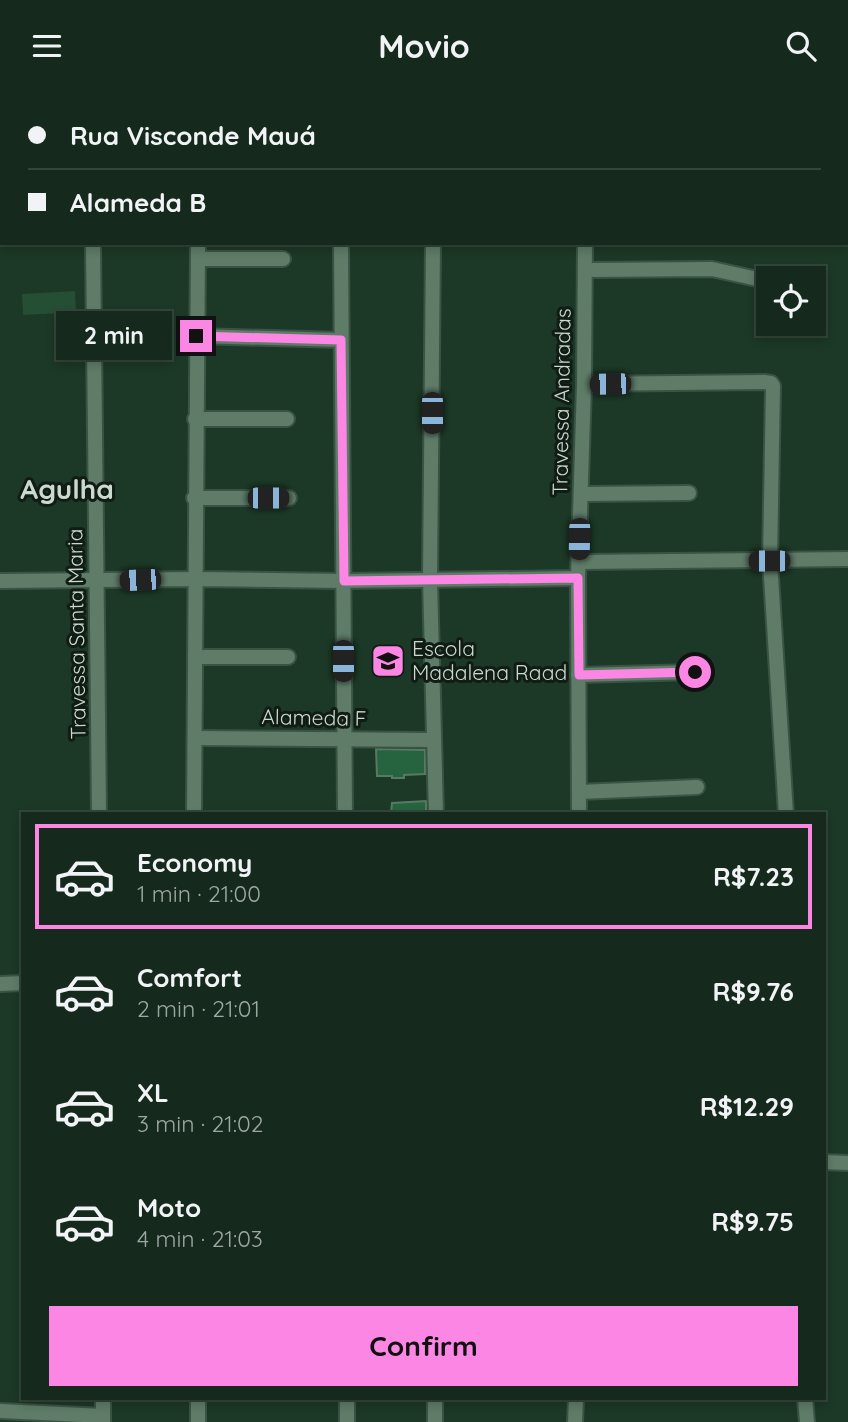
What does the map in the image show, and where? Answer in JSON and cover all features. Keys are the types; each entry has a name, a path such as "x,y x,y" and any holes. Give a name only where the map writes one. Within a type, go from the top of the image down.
{"street":[{"name":"Travessa Santa Maria","path":"93,245 99,812"},
{"path":"194,812 197,579 194,498 198,245"},
{"path":"341,245 345,812"},
{"path":"433,245 430,579 436,812"},
{"name":"Travessa Andradas","path":"579,812 578,578 585,245"},
{"path":"198,259 283,259"},
{"path":"586,269 712,269 756,279"},
{"path":"196,336 341,340"},
{"path":"584,384 771,383 774,395 769,561 786,812"},
{"path":"195,419 287,419"},
{"path":"580,494 689,493"},
{"path":"194,498 289,498"},
{"path":"579,562 848,559"},
{"path":"0,580 98,582 197,579 344,581 578,578"},
{"path":"195,657 288,657"},
{"path":"579,675 695,672"},
{"name":"Alameda F","path":"195,737 432,740"},
{"path":"579,792 697,787"},
{"path":"0,984 21,983"},
{"path":"826,1163 848,1163"},
{"path":"0,1411 103,1419 103,1400"},
{"path":"198,1400 198,1422"},
{"path":"347,1400 347,1422"},
{"path":"435,1400 435,1422"},
{"path":"575,1422 576,1400"},
{"path":"806,1400 807,1422"}],"green space":[{"path":"75,291 76,312 23,315 22,294"}],"building":[{"path":"376,749 425,750 425,774 404,775 404,778 377,776"},
{"path":"426,801 426,812 391,812 392,803"}],"place":[{"name":"Escola Madalena Raad","path":"388,661"}],"district":[{"name":"Agulha","path":"67,489"}],"route":[{"path":"196,336 341,340 344,581 578,578 579,675 695,672"}]}
